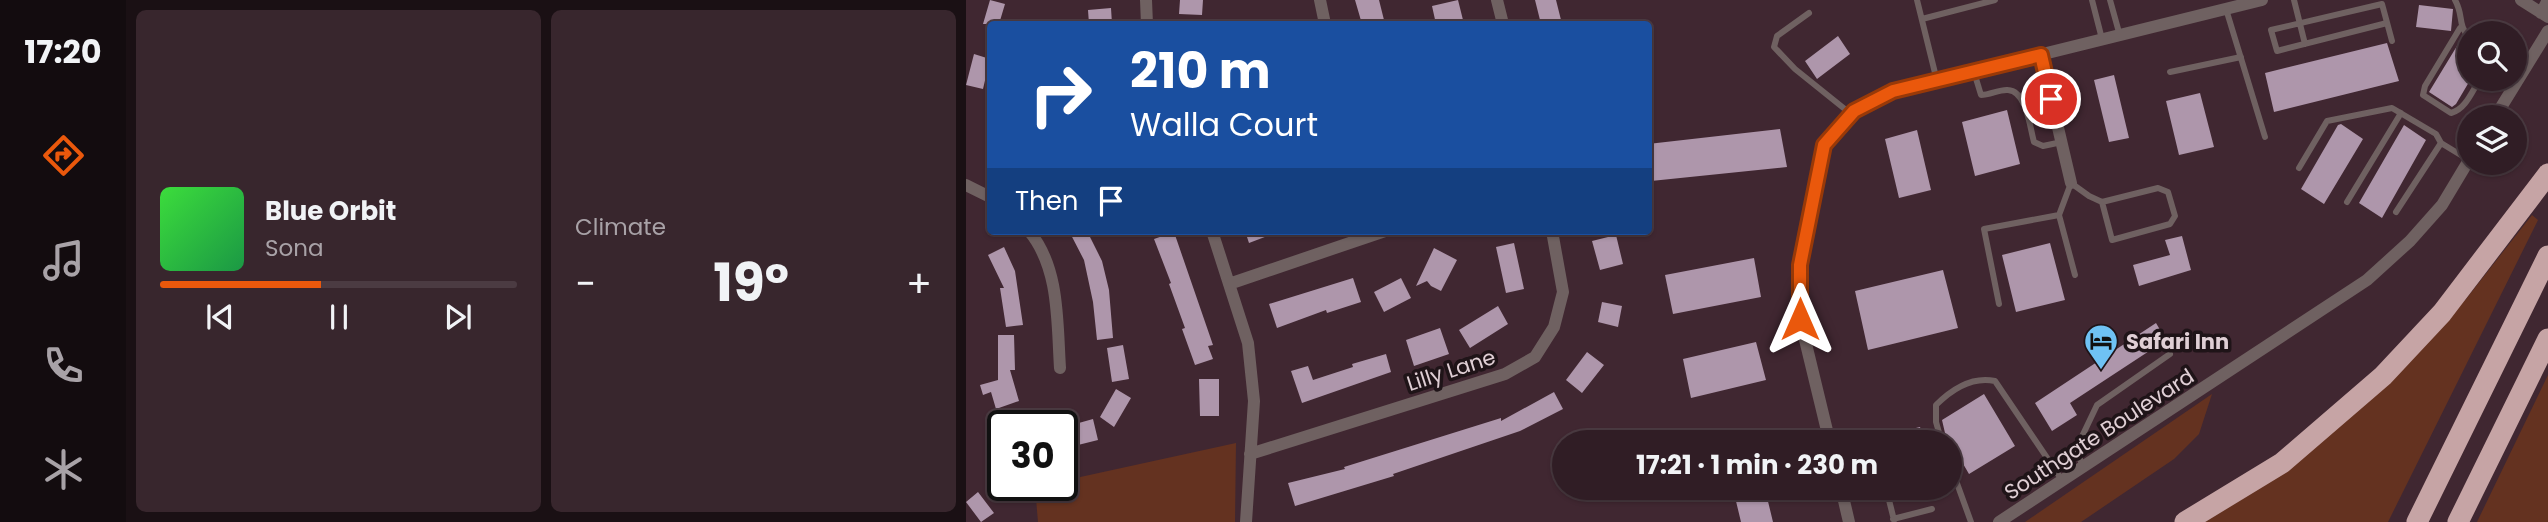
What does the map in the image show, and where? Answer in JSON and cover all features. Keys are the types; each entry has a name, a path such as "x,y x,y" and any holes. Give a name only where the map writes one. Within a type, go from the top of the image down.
{"highway":[{"path":"2185,522 2282,463 2383,376 2442,313 2548,174"},
{"path":"2417,522 2548,257"},
{"path":"2458,522 2548,339"}],"street":[{"path":"1146,0 1147,21"},
{"path":"1320,0 1324,21"},
{"path":"1497,0 1502,21"},
{"path":"1827,430 1800,319 1800,265 1824,145 1851,114 1893,91 2262,0"},
{"path":"2521,0 2544,15 2548,0"},
{"path":"2527,61 2548,31"},
{"path":"2041,55 2071,183"},
{"name":"Southgate Boulevard","path":"1999,522 2367,280 2410,242 2434,214 2459,175"},
{"path":"966,185 987,196"},
{"path":"1032,235 1038,242 1055,290 1060,368"},
{"path":"1213,235 1248,343 1254,401 1246,522"},
{"path":"1230,284 1373,235"},
{"name":"Lilly Lane","path":"1250,454 1505,374 1535,357 1554,327 1563,292 1553,235"},
{"path":"1844,500 1849,522"}],"lane":[{"path":"1917,0 1937,80"},
{"path":"1922,19 1995,0"},
{"path":"2092,0 2102,40"},
{"path":"2110,0 2120,36"},
{"path":"2294,0 2305,44"},
{"path":"2455,0 2460,10 2460,21"},
{"path":"2387,23 2277,51 2272,30 2382,4 2392,41"},
{"path":"2226,9 2265,137"},
{"path":"1809,13 1777,36 1774,47 1795,69 1851,114"},
{"path":"2457,33 2425,86 2423,95 2451,113 2463,107 2473,91"},
{"path":"2170,72 2241,57"},
{"path":"1974,72 1981,95 2008,90 2017,93 2026,109 2035,142 2043,146 2062,142"},
{"path":"2299,168 2327,121 2392,108 2436,134 2441,143 2457,153"},
{"path":"2347,202 2401,113"},
{"path":"2396,212 2441,143"},
{"path":"2075,275 2059,215 2071,183 2102,202 2158,188 2168,192 2175,216 2170,224 2112,240 2102,202"},
{"path":"1999,304 1984,229 2059,215"},
{"path":"2083,467 2076,449 2097,405 2170,354"},
{"path":"1938,430 1937,405 1946,396 1966,383 1982,378 1995,381 2063,480"},
{"path":"1962,497 1971,522"},
{"path":"1889,500 1894,521 1932,509"}],"shaded area":[{"path":"2532,215 2538,220 2388,522 2205,522 2407,361 2466,299"},
{"path":"2548,375 2548,522 2477,522"},
{"path":"2212,394 2199,434 2174,459 2081,522 2025,522"},
{"path":"1236,443 1235,522 1038,522 1036,501 1078,501 1078,478"}],"building":[{"path":"990,0 1005,4 1000,21 987,21 987,24 983,24"},
{"path":"1180,0 1203,0 1202,15 1179,14"},
{"path":"1355,0 1379,0 1384,21 1361,21"},
{"path":"1458,0 1463,21 1435,21 1432,6"},
{"path":"1535,0 1556,0 1561,21 1540,21"},
{"path":"2419,5 2453,9 2451,31 2416,27"},
{"path":"1111,8 1112,21 1089,21 1088,10"},
{"path":"1838,36 1850,54 1817,79 1805,61"},
{"path":"2387,43 2399,81 2274,112 2265,73"},
{"path":"2457,46 2457,91 2464,91 2456,104 2452,107 2429,92"},
{"path":"974,54 987,58 983,89 966,85"},
{"path":"2114,75 2129,138 2109,142 2094,80"},
{"path":"2200,93 2214,147 2179,155 2166,101"},
{"path":"2007,110 2020,164 1975,176 1962,122"},
{"path":"2341,124 2363,139 2324,204 2301,189"},
{"path":"2404,125 2426,140 2382,218 2359,203"},
{"path":"1780,129 1787,167 1652,181 1652,144"},
{"path":"1917,130 1931,190 1899,198 1885,139"},
{"path":"1071,235 1089,235 1102,261 1109,290 1113,338 1097,340 1093,302 1084,260"},
{"path":"1175,235 1213,345 1208,346 1213,359 1195,365 1182,329 1185,328 1169,284 1171,283 1154,239"},
{"path":"1246,235 1270,235 1249,243"},
{"path":"1616,235 1623,264 1600,270 1592,241"},
{"path":"2182,236 2191,270 2139,286 2133,265 2170,255 2165,240"},
{"path":"1514,243 1524,289 1506,293 1496,247"},
{"path":"2050,243 2065,300 2016,312 2002,255"},
{"path":"1004,247 1015,271 1023,325 1006,327 1000,288 1004,288 988,255"},
{"path":"1434,248 1457,260 1441,291 1427,281 1416,286"},
{"path":"1754,258 1761,297 1673,314 1665,275"},
{"path":"1943,270 1958,328 1868,350 1855,291"},
{"path":"1353,278 1361,302 1327,313 1326,310 1277,328 1269,304"},
{"path":"1401,278 1411,298 1384,312 1374,292"},
{"path":"1602,302 1622,306 1618,327 1598,322"},
{"path":"1498,306 1508,324 1470,348 1459,330"},
{"name":"Safari Inn","path":"2156,323 2166,340 2070,403 2077,415 2052,431 2035,403"},
{"path":"1440,328 1449,354 1414,366 1406,340"},
{"path":"998,335 1014,335 1015,370 1010,370 1019,401 996,409 991,392 983,395 980,385 998,380"},
{"path":"1756,342 1766,380 1691,398 1683,359"},
{"path":"1123,345 1129,379 1112,382 1107,348"},
{"path":"1587,352 1604,365 1582,393 1566,380"},
{"path":"1386,354 1391,372 1302,403 1291,371 1308,366 1313,380"},
{"path":"1199,379 1219,379 1219,416 1200,416"},
{"path":"1116,389 1131,398 1114,427 1100,417"},
{"path":"1554,392 1563,409 1520,431 1393,474 1394,476 1295,506 1288,483 1345,469 1344,467 1501,418 1501,421"},
{"path":"1984,394 2015,446 1969,474 1962,462 1962,430 1944,430 1942,420"},
{"path":"1093,419 1098,440 1078,445 1078,423"},
{"path":"978,492 994,513 981,522 966,502"},
{"path":"1736,500 1768,500 1773,522 1741,522"}],"place":[{"name":"Safari Inn","path":"2101,371"}],"route":[{"path":"1800,319 1800,265 1824,145 1854,111 1893,91 2041,55 2051,99"}]}
